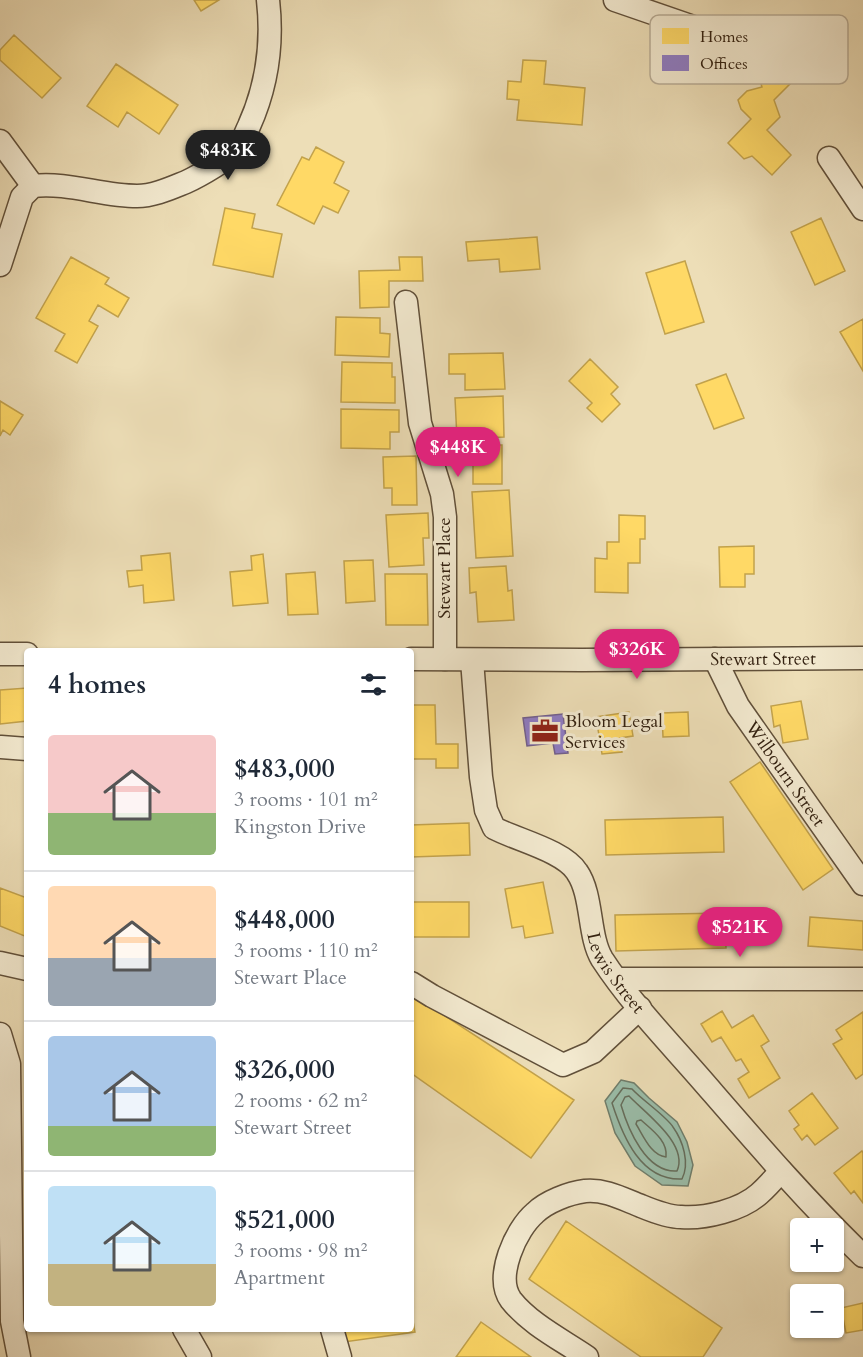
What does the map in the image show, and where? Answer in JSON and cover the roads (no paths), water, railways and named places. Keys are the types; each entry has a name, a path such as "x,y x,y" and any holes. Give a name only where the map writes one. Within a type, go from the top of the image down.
{"street":[{"path":"0,265 22,197 33,186 52,183 113,195 140,196 168,190 201,175 239,148 256,108 268,63 270,21 268,0"},
{"path":"615,0 658,15"},
{"path":"0,141 33,186"},
{"path":"829,158 863,209"},
{"name":"Stewart Place","path":"406,302 420,423 442,494 446,517 445,659"},
{"path":"0,654 24,654"},
{"name":"Stewart Street","path":"414,659 863,658"},
{"name":"Wilbourn Street","path":"715,659 738,706 863,884"},
{"name":"Lewis Street","path":"472,660 481,777 486,810 494,828 560,855 577,872 586,894 601,956 617,979 781,1171 827,1222 863,1256"},
{"path":"2,747 24,748"},
{"path":"0,963 24,968"},
{"path":"617,979 863,979"},
{"path":"414,984 432,996 563,1065 593,1052 640,1008"},
{"path":"0,1034 9,1064 12,1321 19,1357"},
{"path":"587,1357 527,1317 509,1297 505,1279 507,1261 516,1236 534,1213 553,1201 583,1191 604,1191 651,1210 681,1218 712,1214 736,1208 758,1196 781,1171"},
{"path":"186,1332 200,1357"},
{"path":"333,1332 340,1357"}],"water":[{"path":"621,1080 634,1083 677,1122 687,1142 693,1165 688,1186 662,1185 635,1166 615,1133 605,1101"}],"place":[{"name":"Bloom Legal Services","path":"545,731"}]}
